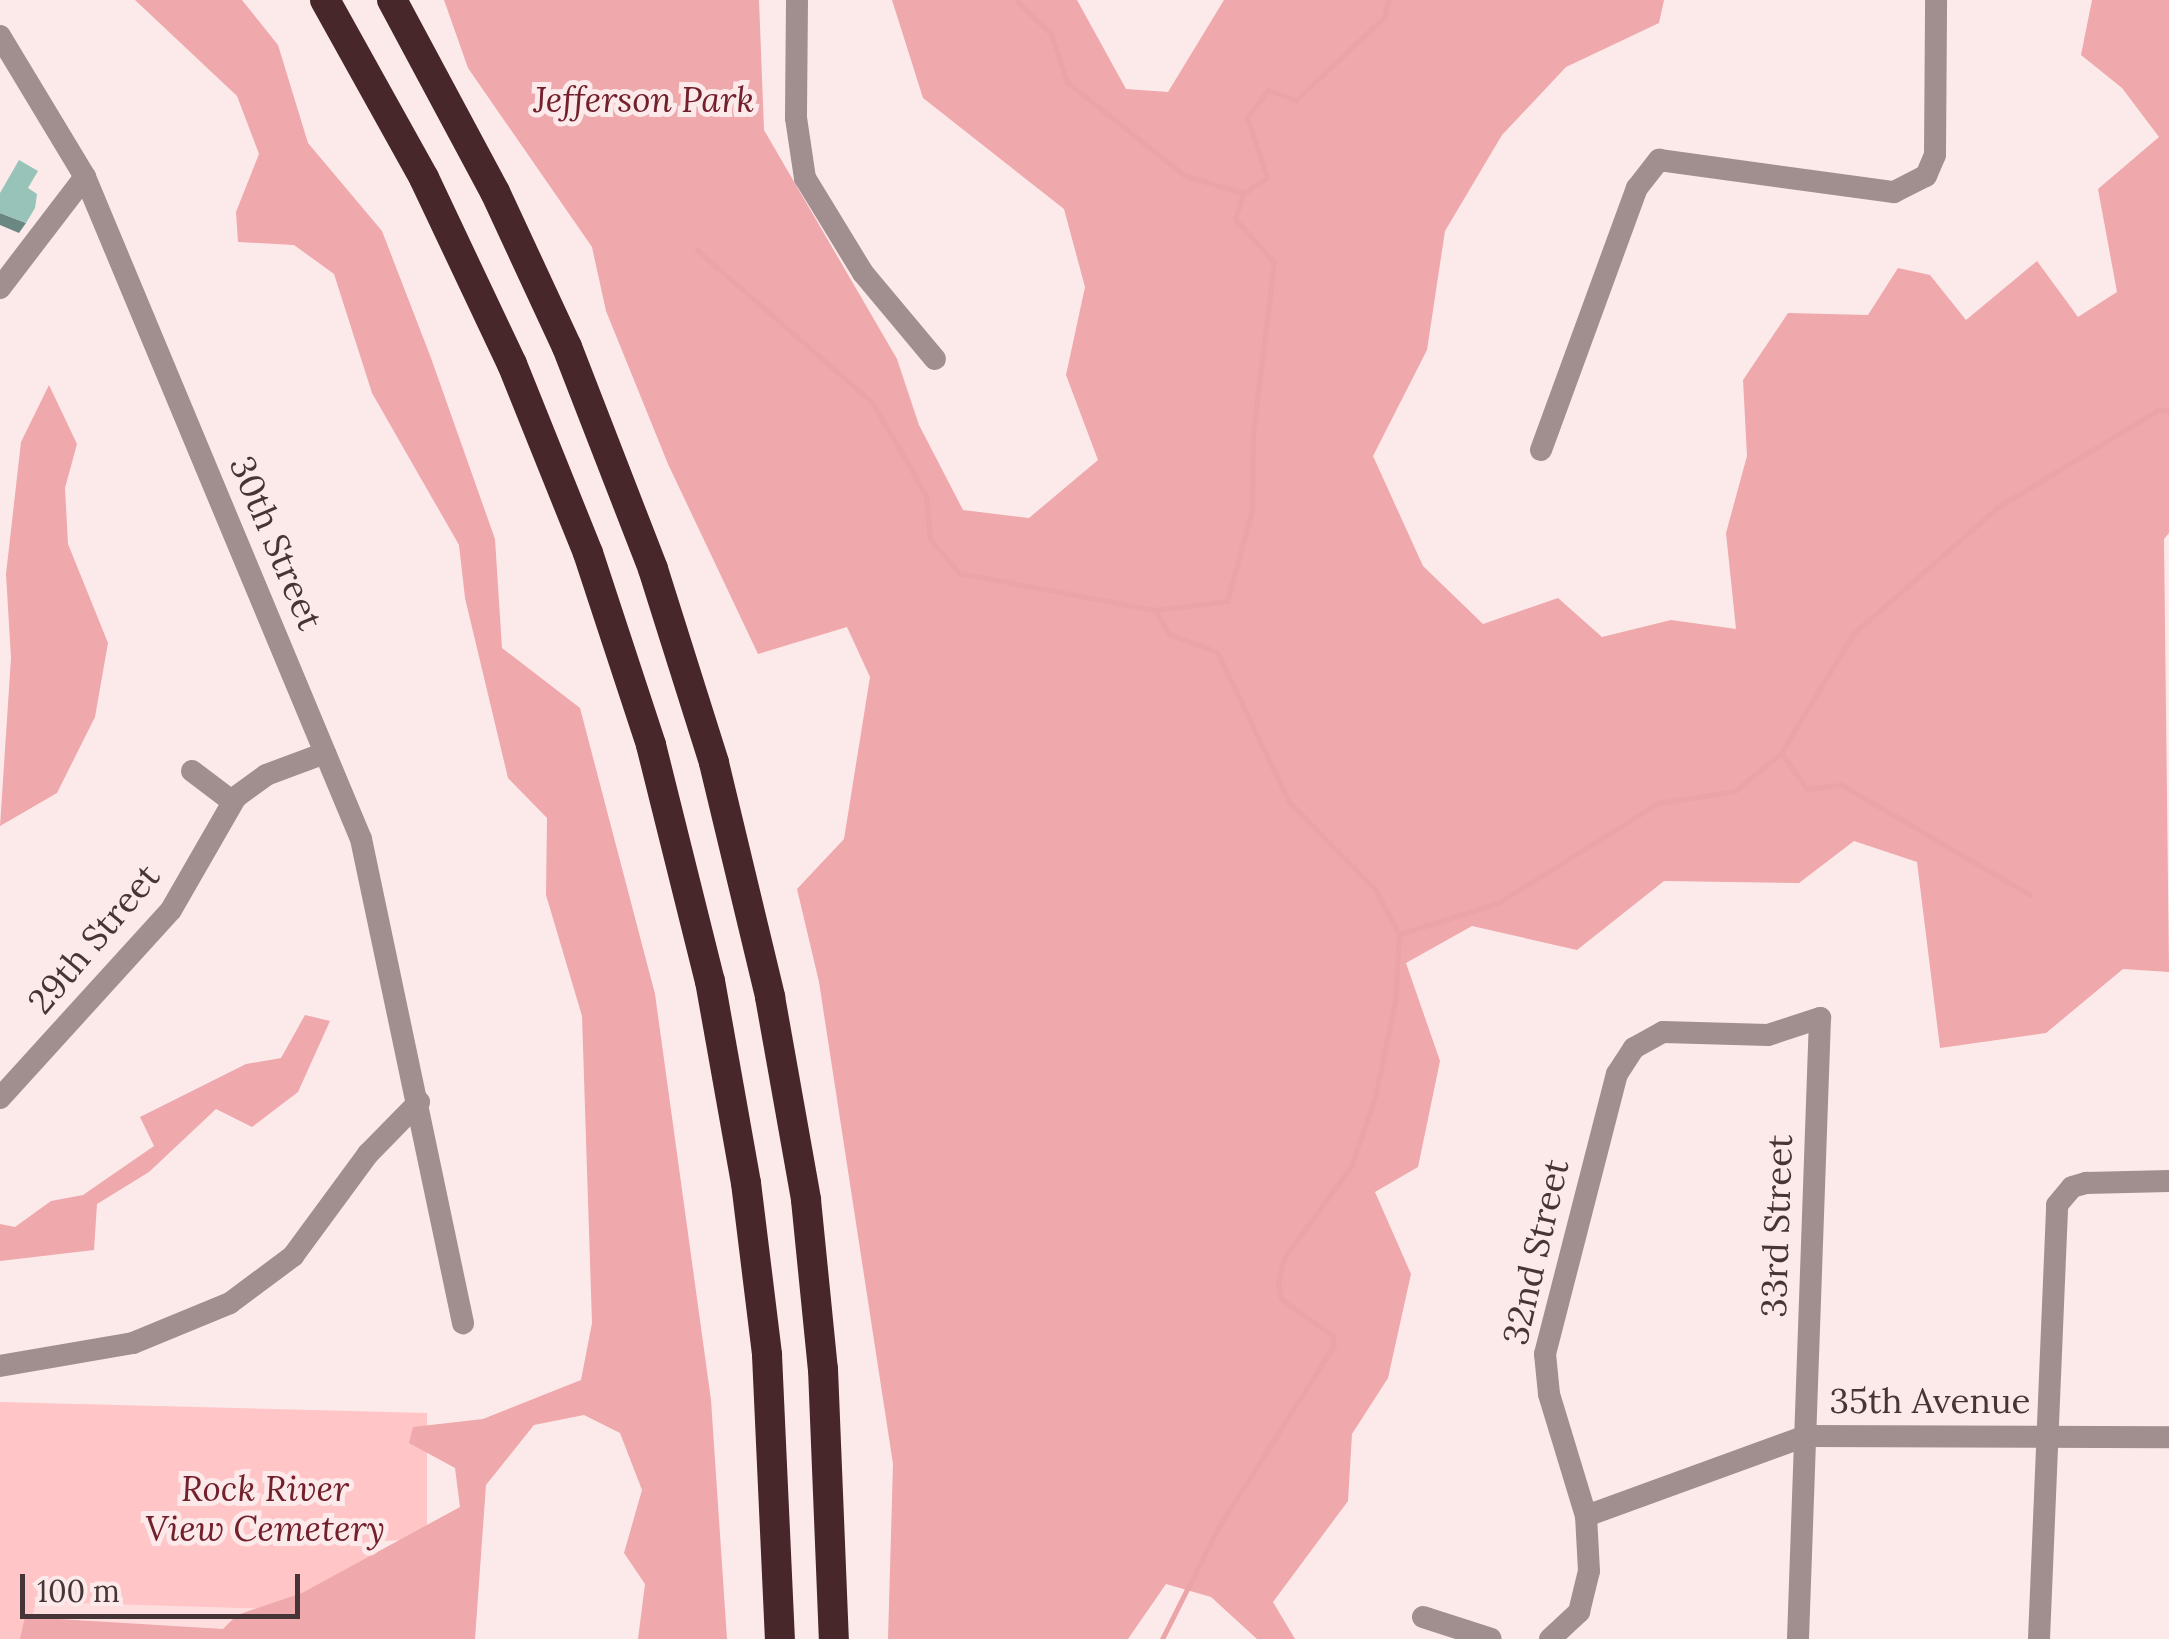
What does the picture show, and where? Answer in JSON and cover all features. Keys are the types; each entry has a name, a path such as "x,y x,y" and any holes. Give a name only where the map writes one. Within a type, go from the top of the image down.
{"highway":[{"path":"325,0 424,178 512,364 588,553 651,744 710,981 746,1184 772,1424 780,1639"},
{"path":"392,0 488,176 567,346 653,570 714,763 770,997 806,1200 824,1369 834,1639"}],"street":[{"path":"797,0 796,118 805,178 863,272 936,359"},
{"path":"1541,450 1637,188 1659,160 1864,190 1915,187 1936,154 1936,0"},
{"name":"30th Street","path":"0,36 85,177 325,753 373,884 464,1323"},
{"path":"0,288 85,177"},
{"name":"29th Street","path":"0,1098 171,910 233,802 266,775 325,753"},
{"path":"192,771 233,802"},
{"name":"32nd Street","path":"1550,1639 1570,1627 1588,1592 1586,1516 1549,1394 1544,1354 1608,1104 1634,1048 1663,1032 1768,1035 1820,1018"},
{"name":"33rd Street","path":"1798,1639 1820,1018"},
{"path":"0,1366 132,1343 230,1302 292,1256 368,1154 418,1102"},
{"path":"2038,1639 2054,1222 2062,1196 2086,1184 2169,1181"},
{"name":"35th Avenue","path":"1586,1516 1804,1437 2169,1437"},
{"path":"1424,1617 1492,1639"}],"shaded area":[{"path":"36,1602 343,1611 330,1639 27,1639"}],"green space":[{"path":"135,0 242,0 278,45 308,143 382,231 431,358 495,539 502,648 580,708 655,994 711,1400 727,1639 638,1639 645,1584 624,1553 642,1490 620,1433 584,1415 534,1425 486,1485 475,1639 20,1639 25,1617 223,1629 237,1615 302,1593 460,1507 455,1468 409,1443 413,1427 483,1419 581,1380 592,1323 582,1016 546,895 547,818 508,778 465,598 459,545 372,393 334,274 294,245 238,242 236,212 259,154 237,96"},
{"name":"Jefferson Park","path":"444,0 759,0 764,130 897,359 919,425 963,510 1029,518 1098,460 1066,375 1085,287 1064,209 923,98 892,0 1077,0 1126,89 1168,92 1224,0 1664,0 1659,23 1566,67 1502,135 1445,231 1427,350 1373,456 1423,566 1483,624 1558,598 1602,637 1671,620 1736,629 1726,533 1747,456 1743,380 1788,313 1868,315 1898,268 1930,275 1966,320 2037,261 2078,317 2117,292 2098,189 2159,137 2122,88 2081,55 2092,0 2169,0 2169,533 2164,539 2169,972 2123,969 2046,1033 1940,1048 1917,862 1854,841 1799,883 1664,881 1577,950 1472,926 1406,963 1440,1061 1418,1167 1375,1192 1411,1274 1388,1378 1352,1434 1348,1501 1273,1602 1295,1639 1257,1639 1211,1597 1166,1584 1128,1639 888,1639 893,1464 819,982 797,889 844,839 870,677 847,627 758,654 668,464 606,311 592,247 468,68"},
{"path":"49,385 77,444 65,488 68,544 108,643 95,717 57,793 0,826 11,658 6,574 21,442"},
{"path":"305,1015 330,1021 298,1092 252,1127 216,1109 149,1172 97,1204 94,1250 0,1261 0,1224 15,1227 51,1201 83,1195 154,1146 140,1117 246,1064 281,1058"},
{"name":"Rock River View Cemetery","path":"0,1402 427,1413 427,1539 382,1541 343,1611 36,1602 27,1639 0,1639"}],"building":[{"path":"19,160 38,171 28,188 37,194 35,208 26,223 0,213 0,193"}],"waterway":[{"path":"1162,1639 1216,1531 1334,1345 1332,1335 1281,1299 1278,1282 1284,1258 1351,1166 1375,1097 1395,1002 1399,934 1375,889 1289,802 1217,652 1169,634 1155,610 1227,601 1252,510 1253,433 1274,262 1235,219 1243,194 1267,177 1247,117 1268,90 1296,100 1385,16 1388,0"},
{"path":"1018,2 1051,34 1067,82 1184,175 1242,193"},
{"path":"697,250 872,402 926,495 930,539 959,573 1155,610"},
{"path":"1399,934 1498,903 1658,803 1735,791 1781,753 1854,633 1998,507 2158,410 2169,411"},
{"path":"1781,753 1807,789 1842,785 2030,895"}]}
